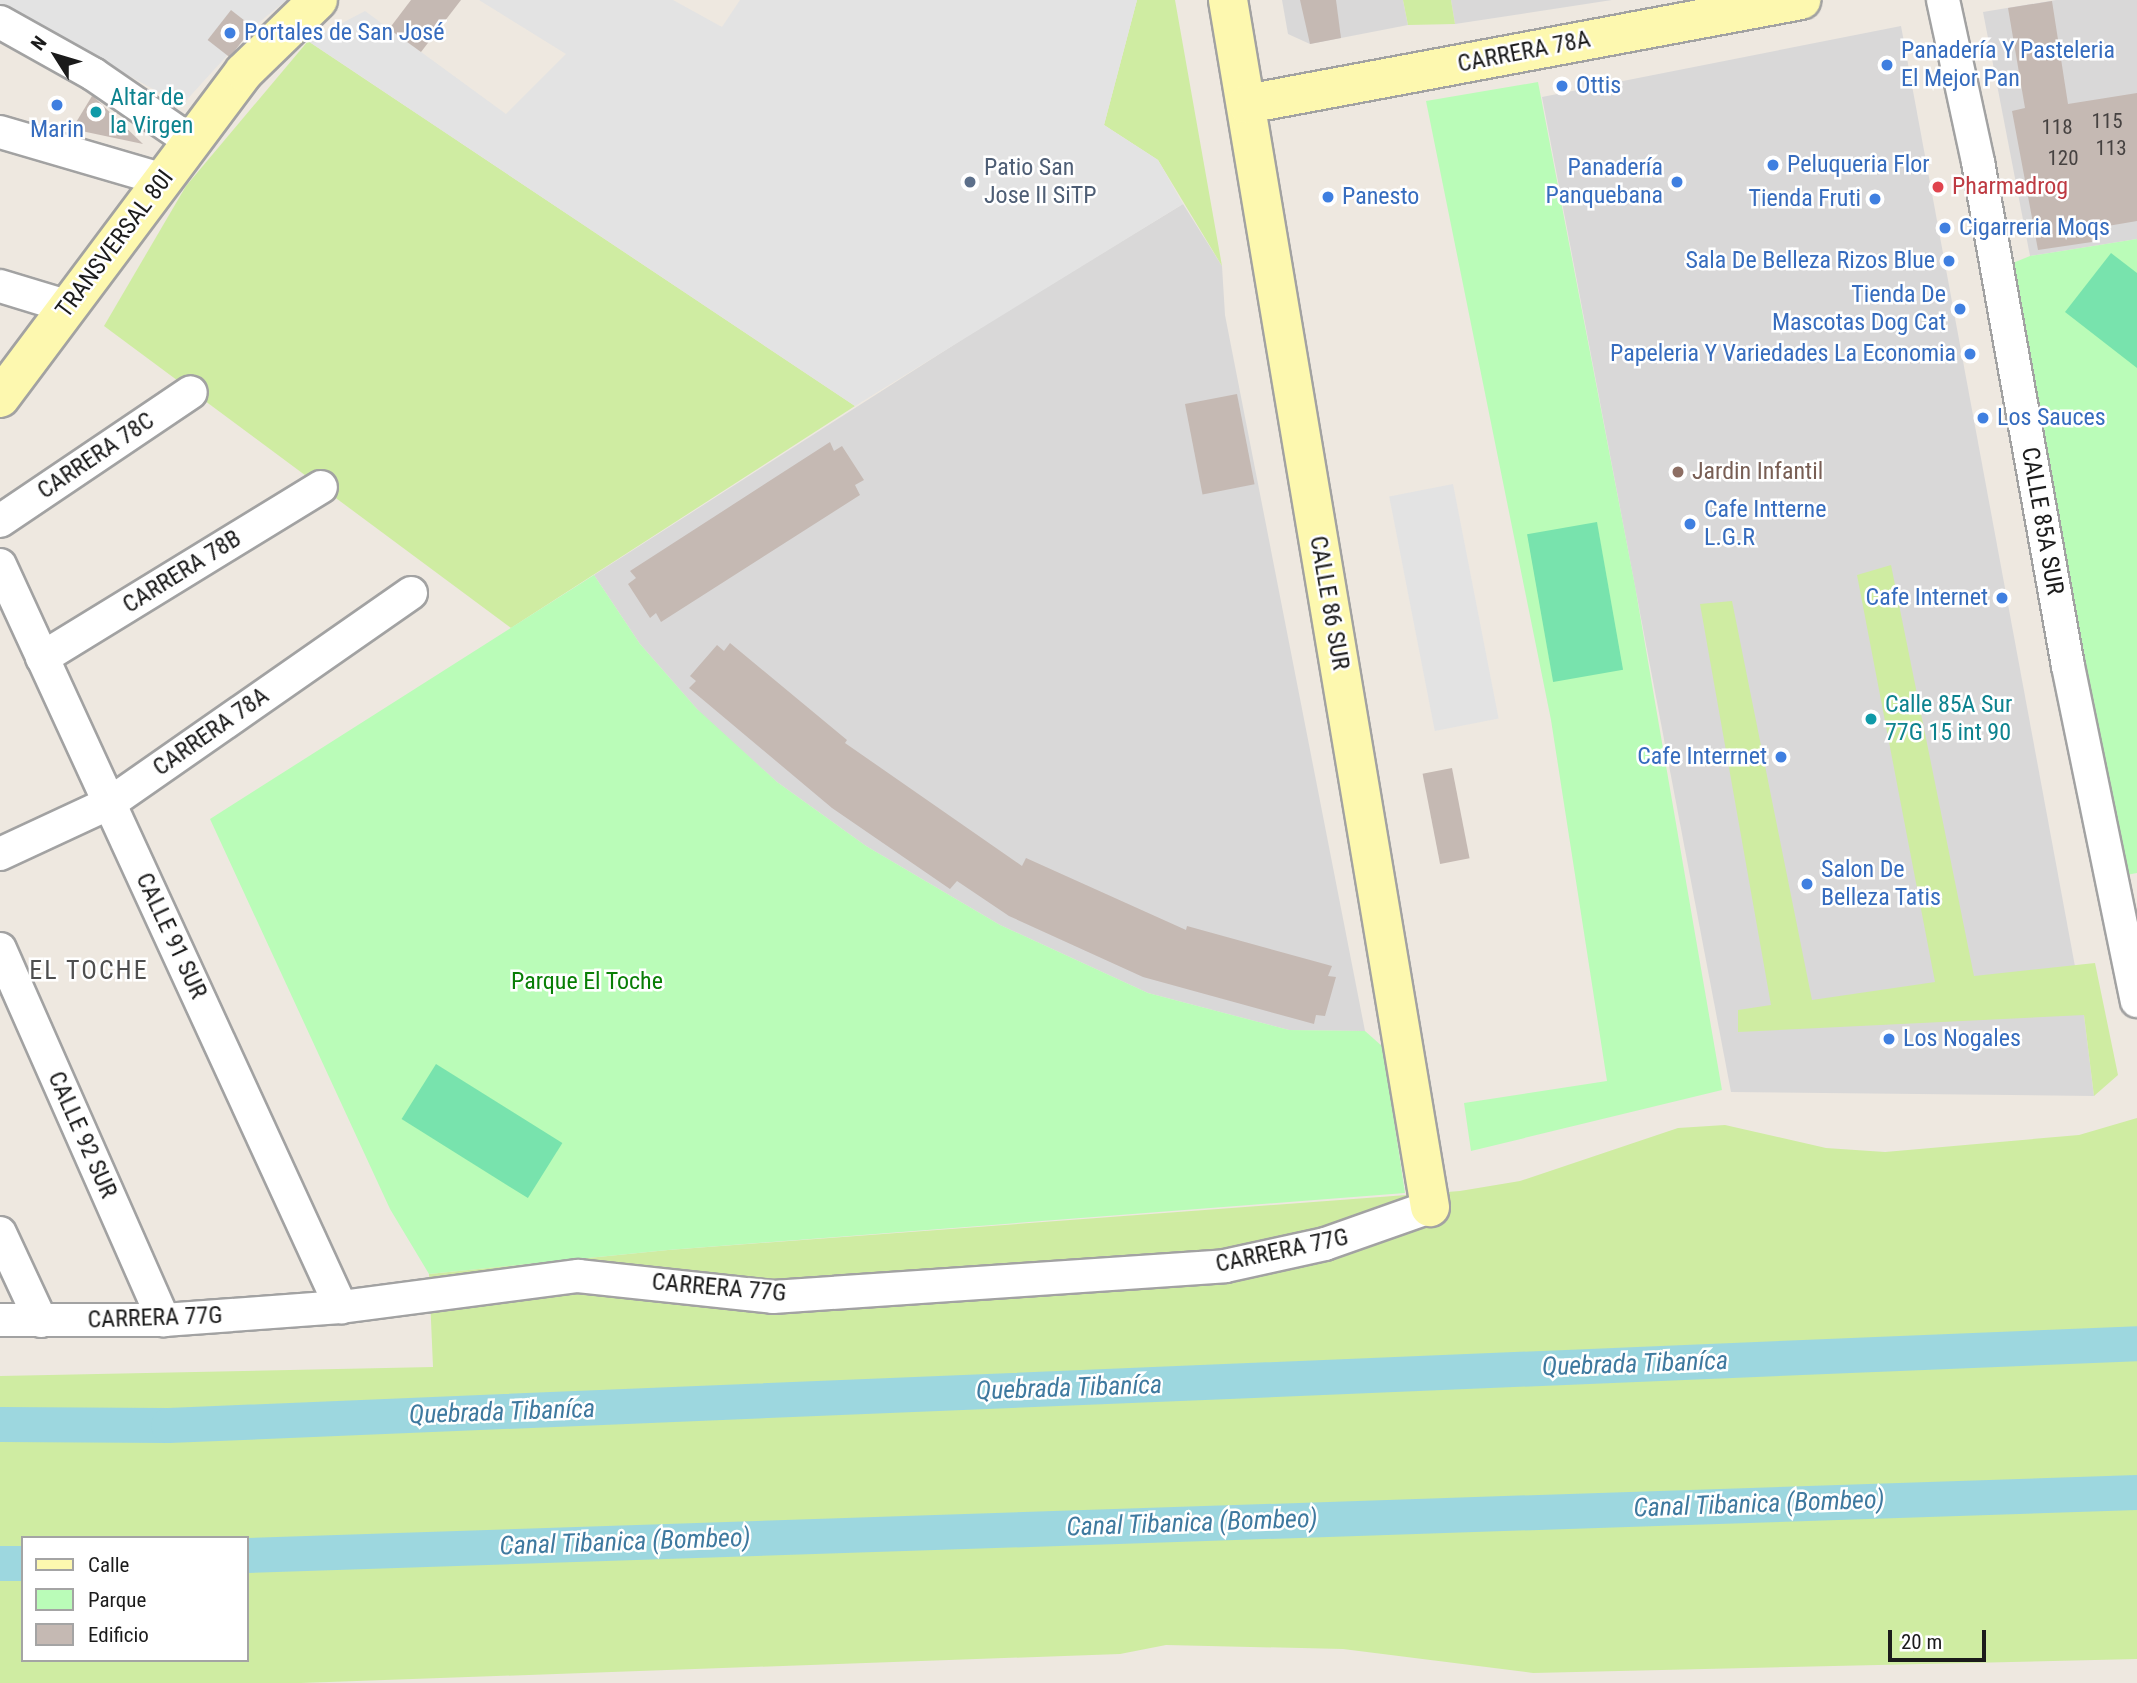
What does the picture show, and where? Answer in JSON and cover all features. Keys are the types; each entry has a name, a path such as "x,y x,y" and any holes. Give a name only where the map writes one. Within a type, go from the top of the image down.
{"street":[{"name":"TRANSVERSAL 80I","path":"0,398 261,52 318,0"},
{"name":"CALLE 86 SUR","path":"1228,0 1430,1207"},
{"name":"CARRERA 78A","path":"1247,104 1801,0"},
{"name":"CALLE 85A SUR","path":"1943,0 1978,162 2068,666 2137,1001"},
{"path":"0,22 93,74 192,142"},
{"path":"0,132 164,180"},
{"path":"0,286 69,307"},
{"name":"CARRERA 78C","path":"0,521 191,392"},
{"name":"CARRERA 78B","path":"43,658 321,487"},
{"name":"CALLE 91 SUR","path":"0,565 341,1307"},
{"name":"CARRERA 78A","path":"0,854 110,803 411,593"},
{"name":"CALLE 92 SUR","path":"0,949 164,1321"},
{"name":"CARRERA 77G","path":"0,1320 164,1321 341,1307 578,1276 773,1297 1225,1266 1337,1240 1430,1207"},
{"path":"0,1233 41,1321"}],"shaded area":[{"path":"0,0 287,0 253,27 182,105 0,5"},
{"name":"Patio San Jose II SiTP","path":"479,0 673,0 722,27 740,0 1137,0 1104,125 1158,160 1183,204 855,406 308,41 365,11 506,114 566,54"},
{"path":"1282,0 1403,0 1408,25 1310,44 1288,34"},
{"path":"1451,0 1612,0 1455,24"},
{"path":"2056,0 2137,0 2137,239 2030,256 1983,12"},
{"path":"1901,26 2084,1015 2094,1096 1731,1092 1542,97"},
{"path":"1183,204 1222,266 1225,315 1365,1031 1289,1030 1148,993 1000,925 866,846 777,782 703,716 640,644 594,575 991,321"},
{"path":"1453,484 1499,719 1435,731 1389,496"}],"green space":[{"path":"1137,0 1175,0 1222,266 1158,160 1104,125"},
{"path":"1403,0 1451,0 1455,24 1408,25"},
{"path":"308,41 855,406 511,628 104,326 186,186"},
{"path":"1538,82 1635,586 1722,1090 1471,1151 1464,1103 1607,1081 1551,720 1426,101"},
{"path":"2137,239 2137,873 2126,875 2008,265 2030,256"},
{"path":"2111,253 2137,273 2137,368 2065,312"},
{"path":"1597,522 1623,670 1553,682 1527,534"},
{"path":"1891,565 1974,976 2095,963 2118,1075 2094,1096 2084,1015 1738,1032 1738,1010 1771,1005 1700,604 1732,601 1812,1000 1935,982 1857,575"},
{"name":"Parque El Toche","path":"594,575 640,644 697,709 777,782 866,846 1000,925 1148,993 1289,1030 1365,1031 1383,1047 1405,1193 668,1250 429,1274 390,1209 210,819"},
{"path":"436,1064 562,1143 528,1198 402,1119"},
{"path":"2137,1118 2137,1659 1533,1673 1343,1649 1166,1645 1120,1654 301,1683 0,1683 0,1376 433,1367 429,1274 668,1250 1460,1191 1520,1181 1678,1128 1725,1125 1826,1148 1885,1152 2079,1135"}],"building":[{"path":"411,0 461,0 421,52 389,29"},
{"path":"1300,0 1336,0 1341,38 1310,44"},
{"path":"2052,1 2068,104 2137,93 2137,221 2090,229 2092,242 2038,250 2012,111 2025,108 2008,8"},
{"name":"Portales de San José","path":"231,10 253,27 230,57 208,40"},
{"name":"Altar de la Virgen","path":"92,96 94,97 143,144 72,129"},
{"path":"1237,394 1255,484 1203,494 1185,404"},
{"path":"830,442 834,451 842,446 864,480 855,485 860,495 661,622 656,613 650,618 628,584 636,578 630,571"},
{"path":"730,643 847,740 845,743 1022,866 1026,858 1186,930 1187,926 1332,966 1328,976 1336,977 1325,1016 1316,1015 1314,1024 1143,977 1009,916 957,881 950,889 832,808 689,688 696,681 690,676 717,645 724,651"},
{"path":"1452,768 1470,858 1440,864 1423,774"}],"waterway":[{"name":"Quebrada Tibaníca","path":"0,1424 168,1425 2137,1343"},
{"name":"Canal Tibanica (Bombeo)","path":"248,1555 2137,1492"},
{"name":"Canal Tibanica (Bombeo)","path":"0,1563 21,1563"}],"place":[{"name":"Portales de San José","path":"230,33"},
{"name":"Panadería Y Pasteleria El Mejor Pan","path":"1887,65"},
{"name":"Ottis","path":"1562,86"},
{"name":"Marin","path":"57,105"},
{"name":"Altar de la Virgen","path":"96,112"},
{"name":"Peluqueria Flor","path":"1773,165"},
{"name":"Patio San Jose II SiTP","path":"970,182"},
{"name":"Panadería Panquebana","path":"1677,182"},
{"name":"Pharmadrog","path":"1938,187"},
{"name":"Panesto","path":"1328,197"},
{"name":"Tienda Fruti","path":"1875,199"},
{"name":"Cigarreria Moqs","path":"1945,228"},
{"name":"Sala De Belleza Rizos Blue","path":"1949,261"},
{"name":"Tienda De Mascotas Dog Cat","path":"1960,309"},
{"name":"Papeleria Y Variedades La Economia","path":"1970,354"},
{"name":"Los Sauces","path":"1983,418"},
{"name":"Jardin Infantil","path":"1678,472"},
{"name":"Cafe Intterne L.G.R","path":"1690,524"},
{"name":"Cafe Internet","path":"2002,598"},
{"name":"Calle 85A Sur 77G 15 int 90","path":"1871,719"},
{"name":"Cafe Interrnet","path":"1781,757"},
{"name":"Salon De Belleza Tatis","path":"1807,884"},
{"name":"Los Nogales","path":"1889,1039"}],"district":[{"name":"EL TOCHE","path":"89,971"}]}
